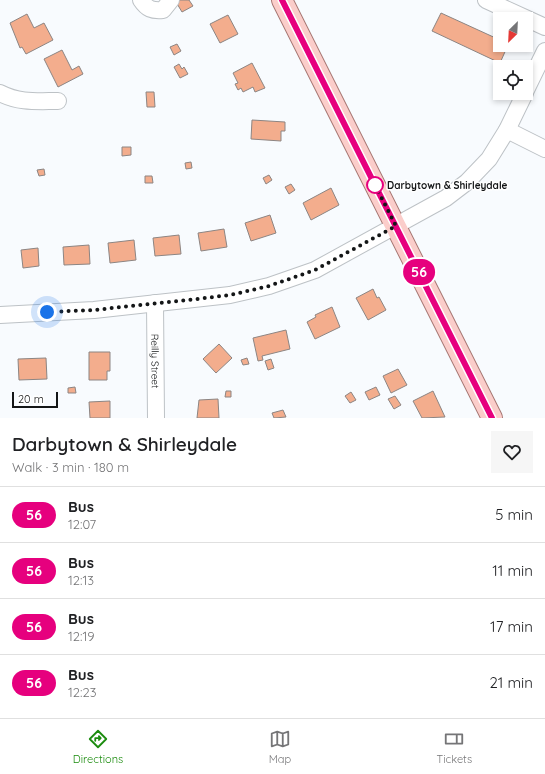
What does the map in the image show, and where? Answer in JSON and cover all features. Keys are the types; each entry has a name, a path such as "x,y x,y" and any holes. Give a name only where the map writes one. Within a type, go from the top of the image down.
{"main road":[{"path":"282,0 492,418"}],"street":[{"path":"141,0 145,6 153,11 163,10 171,0"},
{"path":"486,0 545,27"},
{"path":"533,76 545,51"},
{"path":"0,93 11,99 25,102 58,101"},
{"path":"0,315 94,310 230,295 269,286 315,270 446,198 468,182 483,167 507,130 521,100"},
{"path":"507,130 545,149"},
{"name":"Reilly Street","path":"155,303 156,418"}],"building":[{"path":"179,0 189,0 193,6 182,12 176,2"},
{"path":"441,13 493,37 493,52 505,52 501,60 494,60 432,31"},
{"path":"27,14 34,28 44,23 53,40 26,54 22,47 20,48 10,23"},
{"path":"228,15 238,34 220,43 210,24"},
{"path":"177,44 181,51 174,55 170,47"},
{"path":"62,50 72,70 79,66 83,74 58,87 44,59"},
{"path":"252,63 265,88 255,92 253,87 243,92 241,88 238,90 235,84 238,83 233,73"},
{"path":"179,64 182,69 184,67 188,74 180,78 174,67"},
{"path":"146,92 154,92 155,107 147,107"},
{"path":"252,120 285,122 285,131 281,131 281,141 251,139"},
{"path":"122,147 131,147 131,155 122,156"},
{"path":"191,162 192,168 186,169 185,163"},
{"path":"44,169 45,175 39,176 37,170"},
{"path":"269,175 272,180 266,184 263,178"},
{"path":"145,176 152,176 153,183 145,183"},
{"path":"291,184 295,190 289,194 285,187"},
{"path":"331,188 339,205 311,220 303,203"},
{"path":"270,215 276,233 251,241 245,223"},
{"path":"224,229 227,247 201,251 198,233"},
{"path":"179,235 181,254 155,256 153,238"},
{"path":"134,240 136,260 110,263 108,243"},
{"path":"89,245 90,264 64,265 63,247"},
{"path":"38,248 39,266 23,268 21,250"},
{"path":"373,289 377,298 379,297 386,310 368,320 356,298"},
{"path":"332,307 340,327 315,339 307,322 316,317 315,315"},
{"path":"286,330 290,349 262,356 263,360 258,361 253,338"},
{"path":"219,344 232,358 216,373 203,359"},
{"path":"89,352 110,352 110,371 107,371 107,380 89,380"},
{"path":"46,358 47,379 19,380 18,359"},
{"path":"247,358 249,364 243,365 241,360"},
{"path":"271,359 274,368 268,370 265,361"},
{"path":"398,369 407,385 391,393 383,376"},
{"path":"75,387 76,393 68,393 68,388"},
{"path":"376,387 380,395 369,400 365,392"},
{"path":"226,391 231,391 231,397 225,397"},
{"path":"433,391 445,417 422,418 413,401"},
{"path":"351,392 356,400 350,403 345,396"},
{"path":"395,396 401,405 394,409 388,399"},
{"path":"218,399 219,418 197,418 199,400"},
{"path":"110,401 110,418 90,418 89,402"},
{"path":"283,410 286,417 274,418 272,413"}],"bus line":[{"name":"56","path":"282,0 492,418"}],"place":[{"name":"Darbytown & Shirleydale","path":"375,185"}],"route":[{"path":"47,312 94,310 230,295 269,286 315,270 396,226 375,185"}]}
